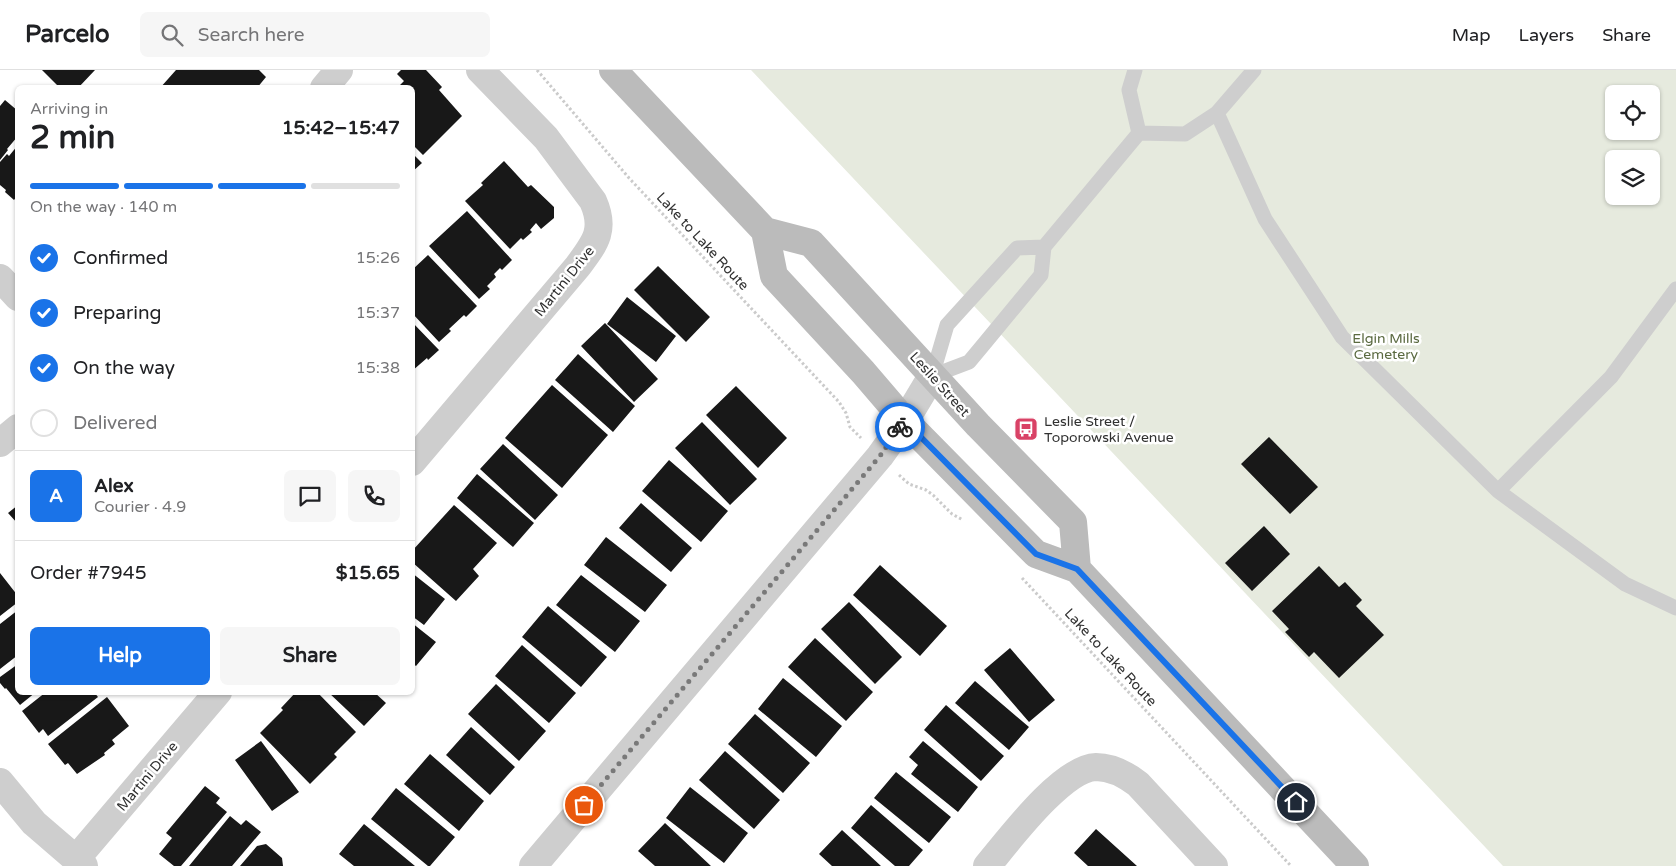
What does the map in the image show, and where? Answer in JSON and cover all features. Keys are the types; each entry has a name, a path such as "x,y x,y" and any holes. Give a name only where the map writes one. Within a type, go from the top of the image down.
{"main road":[{"path":"613,70 764,231 774,276 863,372 905,421 1036,554 1077,569 1355,866"},
{"name":"Leslie Street","path":"764,231 811,243 894,332 932,376 1073,522 1077,569"}],"street":[{"path":"326,85 339,70"},
{"name":"Martini Drive","path":"415,458 578,266 598,234 598,212 594,202 546,138 480,70"},
{"path":"0,278 15,294"},
{"path":"533,866 880,456 905,421 932,376"},
{"path":"0,443 15,430"},
{"name":"Martini Drive","path":"80,863 216,695"},
{"path":"987,866 1038,805 1054,789 1073,776 1094,767 1111,769 1128,776 1138,784 1214,866"},
{"path":"0,782 34,823 80,863"}],"lane":[{"path":"1135,70 1129,90 1139,133"},
{"path":"1139,133 1185,134 1217,114 1254,70"},
{"path":"1217,114 1265,219 1342,337 1498,491 1625,584 1676,608"},
{"path":"932,376 969,362 1041,275 1044,247 1139,133"},
{"path":"932,376 947,325 1017,248 1044,247"},
{"path":"1498,491 1610,377 1676,289"}],"path":[{"name":"Lake to Lake Route","path":"537,70 629,178 839,402 846,413 850,427"},
{"path":"904,480 909,484 926,490 952,514 965,521"},
{"name":"Lake to Lake Route","path":"1018,574 1290,866"}],"green space":[{"name":"Elgin Mills Cemetery","path":"751,70 1676,70 1676,866 1503,866"}],"building":[{"path":"42,70 95,70 81,85 57,85"},
{"path":"176,70 259,70 266,77 259,85 163,85"},
{"path":"401,70 426,70 442,87 439,90 462,116 423,155 415,147 415,85 400,85 404,81 397,74"},
{"path":"5,100 15,108 15,140 0,160 0,106"},
{"path":"15,149 14,200 0,185 0,162 7,154 9,156"},
{"path":"415,156 422,163 415,169"},
{"path":"504,161 528,187 531,185 554,207 554,218 541,229 536,223 530,230 532,232 523,240 521,238 510,249 465,201 483,185 481,183"},
{"path":"467,211 512,260 502,270 500,268 494,274 496,277 487,286 490,289 479,299 429,246"},
{"path":"428,255 477,306 466,317 464,315 449,329 451,331 439,342 415,316 415,267"},
{"path":"658,266 710,317 686,342 634,290"},
{"path":"627,297 676,336 656,362 607,324"},
{"path":"605,323 658,379 634,402 581,346"},
{"path":"415,325 439,350 428,360 427,358 415,368"},
{"path":"578,354 635,406 613,432 555,380"},
{"path":"552,385 608,435 562,488 505,438"},
{"path":"736,386 787,438 758,468 706,415"},
{"path":"702,422 757,479 730,505 675,448"},
{"path":"1269,437 1318,487 1290,514 1241,464"},
{"path":"503,444 558,495 535,520 480,469"},
{"path":"669,460 728,511 701,542 642,491"},
{"path":"477,474 534,523 513,547 457,498"},
{"path":"641,503 692,548 671,572 619,528"},
{"path":"454,505 497,543 473,569 479,576 456,601 415,565 415,548"},
{"path":"15,507 15,521 8,513"},
{"path":"1264,526 1290,554 1252,591 1225,563"},
{"path":"606,537 667,585 645,612 584,565"},
{"path":"880,565 947,626 920,656 853,595"},
{"path":"1319,566 1339,587 1345,582 1362,600 1356,606 1384,635 1339,678 1314,652 1309,657 1285,632 1289,629 1272,611"},
{"path":"0,573 15,592 15,604 0,616"},
{"path":"415,575 445,599 424,625 415,618"},
{"path":"581,575 640,621 615,652 556,605"},
{"path":"849,602 902,657 875,684 821,629"},
{"path":"548,606 607,657 581,687 522,637"},
{"path":"15,612 15,657 0,669 0,624"},
{"path":"415,625 436,642 415,665"},
{"path":"815,638 873,692 846,721 788,667"},
{"path":"522,645 576,693 549,723 495,676"},
{"path":"1010,648 1055,700 1029,722 984,670"},
{"path":"15,666 15,695 32,695 20,705 0,683 0,677"},
{"path":"783,678 842,726 816,757 758,709"},
{"path":"975,681 1029,727 1009,750 955,703"},
{"path":"496,684 546,731 519,761 468,714"},
{"path":"42,695 96,695 98,697 48,736 43,729 39,733 22,711"},
{"path":"293,695 320,695 356,732 334,754 337,757 310,784 260,733 283,710 281,708"},
{"path":"331,695 377,695 386,703 364,726"},
{"path":"107,697 129,726 112,740 115,744 104,753 105,755 77,774 68,763 65,765 48,744"},
{"path":"946,705 1004,756 981,781 924,730"},
{"path":"755,714 810,763 783,793 728,744"},
{"path":"471,727 515,767 490,795 446,755"},
{"path":"261,741 299,792 272,811 235,760"},
{"path":"923,741 978,787 958,812 911,774 918,765 909,757"},
{"path":"725,751 780,800 754,829 699,780"},
{"path":"430,754 484,801 459,831 404,784"},
{"path":"896,772 951,817 929,843 874,798"},
{"path":"205,786 220,798 216,803 227,812 181,866 174,866 159,854 172,838 166,833"},
{"path":"690,787 748,833 724,863 666,818"},
{"path":"396,788 455,837 430,866 371,819"},
{"path":"871,805 923,850 909,866 895,866 851,828"},
{"path":"230,816 241,825 246,820 261,832 232,866 189,866"},
{"path":"665,823 711,866 655,866 638,851"},
{"path":"364,824 415,866 354,866 339,854"},
{"path":"1096,829 1137,866 1088,866 1074,853"},
{"path":"842,830 881,866 832,866 819,854"},
{"path":"266,844 282,858 283,866 240,866 257,846"}],"way so far":[{"path":"584,805 880,456 900,427"}],"place":[{"name":"Leslie Street / Toporowski Avenue","path":"1026,429"}],"route":[{"path":"900,427 905,421 1036,554 1077,569 1296,802"}]}
